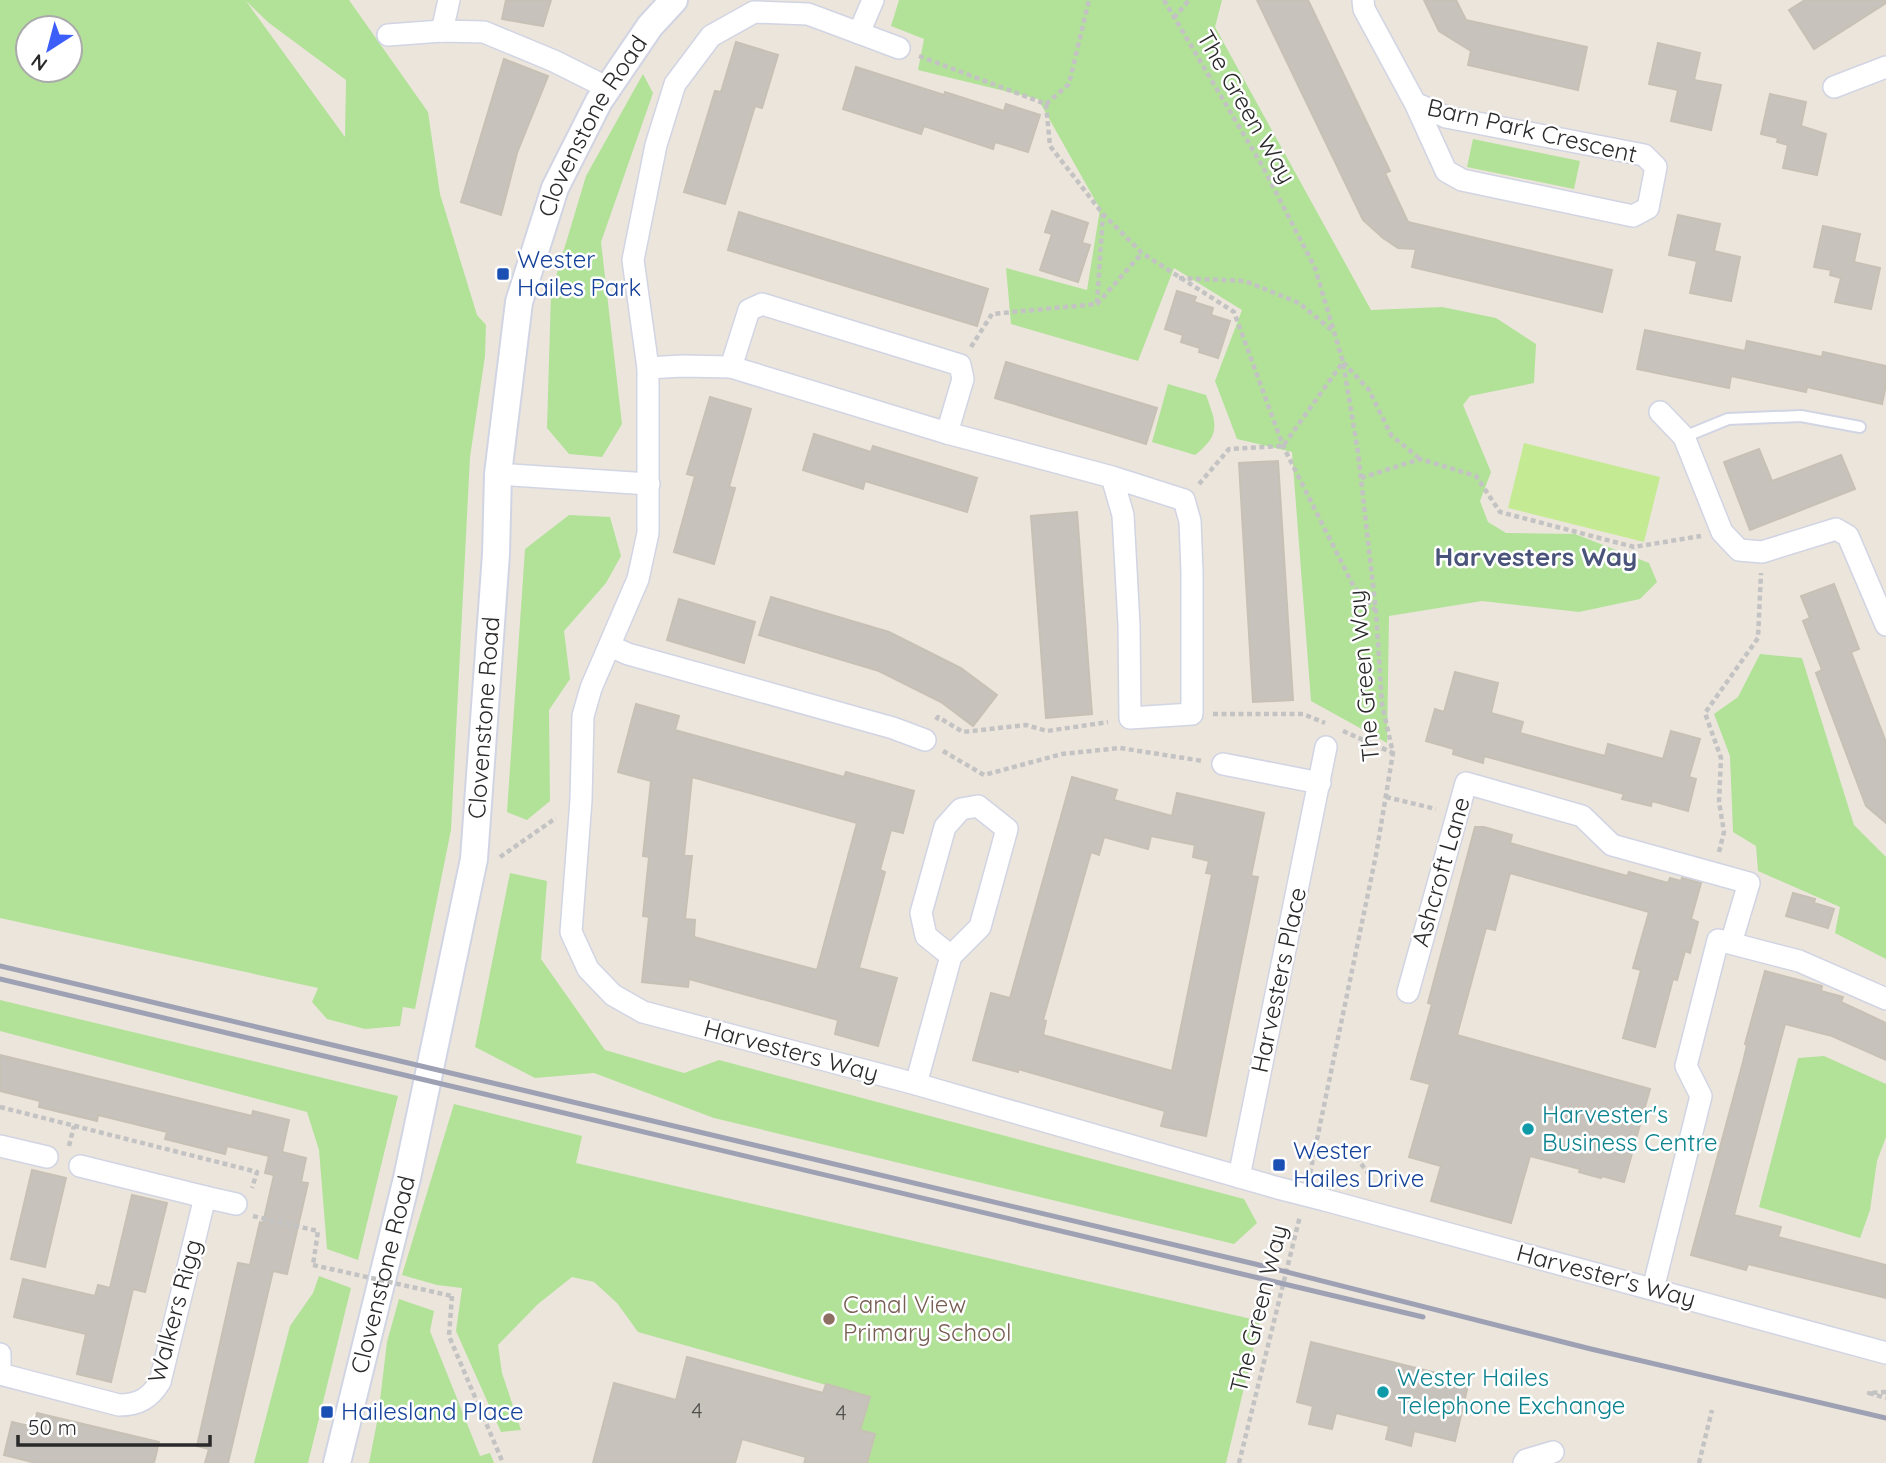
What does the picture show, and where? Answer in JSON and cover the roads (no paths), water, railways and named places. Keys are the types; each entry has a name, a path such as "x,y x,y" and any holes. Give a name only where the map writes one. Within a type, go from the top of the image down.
{"street":[{"path":"442,31 449,0"},
{"name":"Clovenstone Road","path":"337,1463 407,1178 475,845 496,554 498,474 519,302 555,188 599,100 650,26 674,0"},
{"path":"859,33 873,0"},
{"name":"Barn Park Crescent","path":"1363,0 1364,9 1415,103 1446,171 1462,180 1633,216 1648,208 1656,167 1644,155 1446,117 1415,103"},
{"path":"899,48 808,14 754,12 711,36 675,84 656,145 632,260 648,368 648,533 638,579 610,646 890,738 925,740"},
{"path":"388,35 442,31 484,32 554,61 608,88"},
{"path":"1834,87 1886,67"},
{"path":"732,367 749,310 762,304 960,365 963,379 947,433"},
{"path":"648,368 732,367 947,433 1112,477 1184,500 1189,521 1192,572 1192,714 1130,718 1129,625 1123,515 1112,477"},
{"path":"1660,412 1684,437 1722,532 1739,550 1762,552 1836,529 1848,536 1880,593 1886,625"},
{"path":"498,474 649,484"},
{"name":"Harvesters Way","path":"610,646 591,688 583,716 581,800 571,932 588,969 613,995 643,1012 916,1084 1325,1200"},
{"name":"Harvesters Place","path":"1239,1177 1320,783 1332,738"},
{"path":"1223,764 1320,783"},
{"name":"Ashcroft Lane","path":"1408,992 1466,783 1582,816 1612,845 1749,883 1724,942"},
{"path":"916,1084 951,956 980,927 1007,829 978,807 961,809 945,827 921,913 926,936 951,956"},
{"path":"1653,1289 1701,1096 1686,1066 1724,942 1799,961 1886,999"},
{"path":"0,1146 47,1157"},
{"path":"80,1166 236,1204"},
{"name":"Walkers Rigg","path":"0,1374 120,1405 133,1405 153,1393 160,1382 205,1197"},
{"name":"Harvester's Way","path":"1325,1200 1886,1353"},
{"path":"0,1354 0,1374"},
{"path":"1524,1463 1553,1451"}],"lane":[{"path":"1684,437 1728,419 1801,416 1860,427"}],"railway":[{"path":"0,966 1255,1264 1591,1349 1886,1418"},
{"path":"0,979 1423,1317"}],"place":[{"name":"Wester Hailes Park","path":"503,274"},
{"name":"Harvester's Business Centre","path":"1528,1129"},
{"name":"Wester Hailes Drive","path":"1279,1165"},
{"name":"Canal View Primary School","path":"829,1319"},
{"name":"Wester Hailes Telephone Exchange","path":"1383,1392"},
{"name":"Hailesland Place","path":"327,1412"}],"district":[{"name":"Harvesters Way","path":"1536,557"}]}
